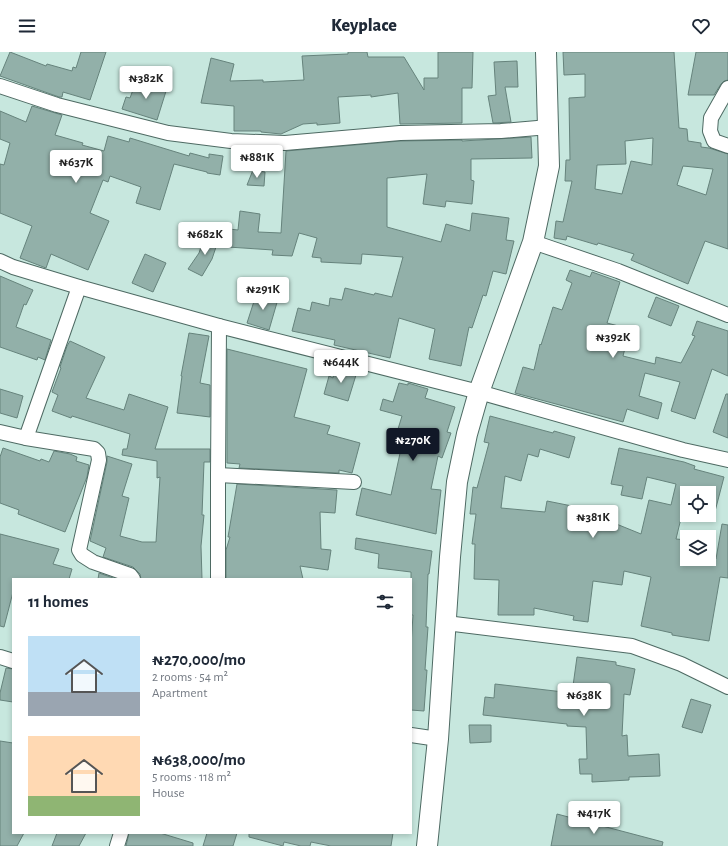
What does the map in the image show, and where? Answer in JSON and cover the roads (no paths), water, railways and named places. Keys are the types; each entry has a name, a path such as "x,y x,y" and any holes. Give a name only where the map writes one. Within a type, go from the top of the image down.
{"street":[{"path":"427,846 438,738 457,482 467,434 479,392 533,242 549,166 546,52"},
{"path":"0,86 57,105 168,133 231,141 285,142 400,133 501,131 549,126"},
{"path":"728,88 711,118 710,131 714,141 728,146"},
{"path":"533,242 618,271 728,315"},
{"path":"0,261 13,267 79,287 219,326 479,392 683,450 728,460"},
{"path":"26,438 79,287"},
{"path":"218,578 219,326"},
{"path":"0,432 26,438 94,449 98,452 99,460 79,550 82,555 93,562 130,575 132,578"},
{"path":"218,474 354,482"},
{"path":"446,623 632,646 681,664 728,687"},
{"path":"0,657 12,661"},
{"path":"412,735 438,738"},
{"path":"117,846 121,834"}]}
